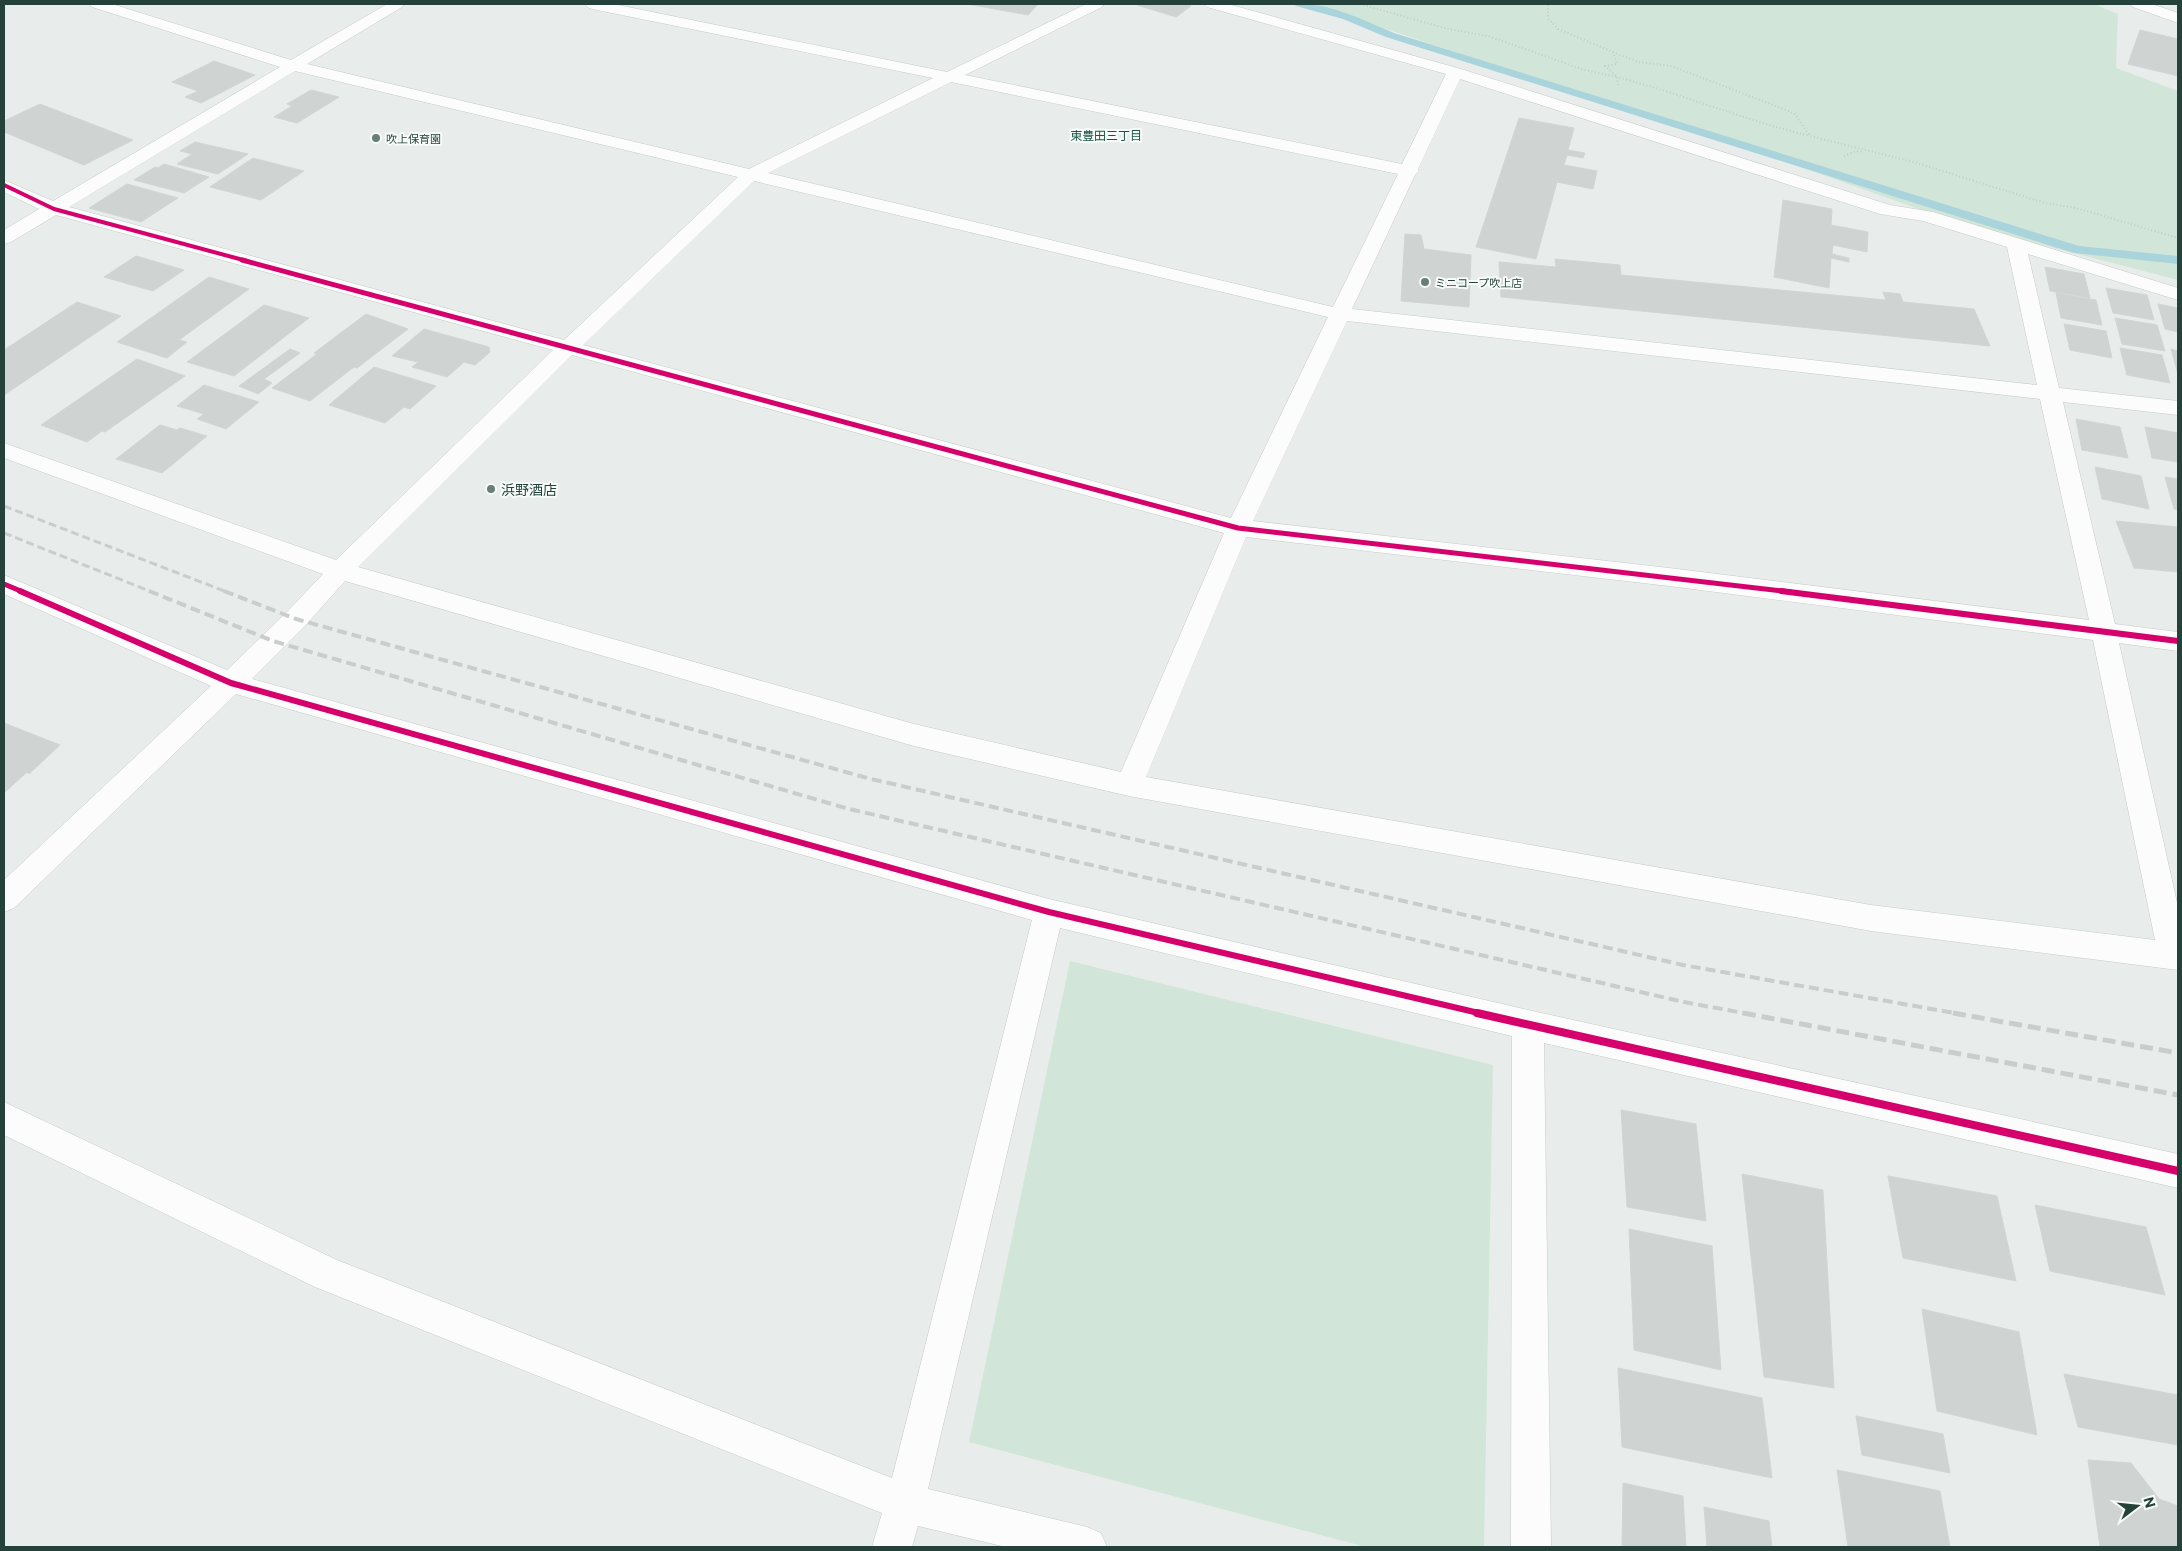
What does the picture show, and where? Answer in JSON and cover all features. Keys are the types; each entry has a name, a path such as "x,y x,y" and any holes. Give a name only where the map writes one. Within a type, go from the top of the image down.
{"street":[{"path":"97,4 293,66 1339,314 2178,408"},
{"path":"4,238 397,4"},
{"path":"592,4 1410,170"},
{"path":"6,899 231,683 296,619 340,571 567,348 750,175 1097,4"},
{"path":"1212,4 1455,72 1887,210 1926,216 2178,294"},
{"path":"2138,4 2178,18"},
{"path":"1129,785 1238,528 1455,72"},
{"path":"4,185 54,209 1238,528 1669,577 2178,641"},
{"path":"4,450 340,571 914,735 1129,785 1870,918 2176,956 2016,244"},
{"path":"4,584 231,683 1049,912 1528,1025 2178,1172"},
{"path":"892,1547 905,1503 1049,912"},
{"path":"1528,1025 1531,1547"},
{"path":"4,1118 328,1274 905,1503 1087,1547"}],"path":[{"path":"1360,4 1448,29 1488,36 1584,70 1646,83 1785,131 1837,142 1917,164 2044,203 2076,208 2178,238"},
{"path":"1548,4 1548,18 1558,29 1638,62 1671,66 1794,113 1810,136"},
{"path":"1613,52 1617,64 1604,66 1617,77"}],"green space":[{"path":"1311,4 2094,4 2118,14 2116,68 2178,91 2178,280 1958,223 1806,169"},
{"path":"1070,961 1493,1065 1484,1547 1366,1547 969,1442"}],"building":[{"path":"967,4 1038,4 1028,15"},
{"path":"1138,4 1184,4 1191,6 1176,17"},
{"path":"2140,30 2178,39 2178,76 2128,64"},
{"path":"214,61 255,75 201,103 185,97 198,91 172,82"},
{"path":"311,90 339,97 297,123 274,117 292,106 287,104"},
{"path":"40,104 133,140 84,165 4,132 4,121"},
{"path":"1519,118 1574,128 1568,150 1585,153 1583,158 1567,155 1564,165 1597,171 1593,189 1557,182 1536,259 1476,247"},
{"path":"195,142 248,154 218,174 177,164 192,154 180,151"},
{"path":"253,158 304,171 261,200 210,187"},
{"path":"164,164 209,177 184,193 134,180 155,167 158,168"},
{"path":"127,184 178,198 141,222 89,208"},
{"path":"1783,200 1832,209 1831,225 1868,232 1867,252 1833,245 1832,254 1849,258 1849,262 1831,258 1829,288 1774,277"},
{"path":"1405,234 1421,235 1424,249 1471,255 1469,307 1401,301"},
{"path":"136,256 184,270 153,291 104,277"},
{"path":"1555,259 1620,265 1621,275 1886,300 1883,292 1900,294 1903,302 1974,309 1990,346 1501,297 1499,262 1556,267"},
{"path":"2045,267 2084,274 2090,298 2050,291"},
{"path":"209,277 249,289 179,340 187,342 167,358 117,342"},
{"path":"2106,288 2147,295 2154,320 2113,313"},
{"path":"2056,293 2096,300 2102,325 2061,318"},
{"path":"77,302 121,316 4,395 4,350"},
{"path":"2158,304 2178,308 2178,332 2165,329"},
{"path":"264,305 309,318 234,376 187,362"},
{"path":"366,314 408,329 310,401 272,388 317,354 314,353"},
{"path":"2115,318 2157,325 2165,351 2122,344"},
{"path":"2064,324 2106,331 2112,358 2070,350"},
{"path":"424,329 489,347 490,352 475,365 464,362 447,377 412,367 418,362 392,356"},
{"path":"2120,348 2162,355 2170,383 2127,375"},
{"path":"290,349 300,353 264,379 272,383 258,394 239,386"},
{"path":"2171,349 2178,351 2178,374"},
{"path":"137,359 185,376 105,432 102,431 87,442 41,425"},
{"path":"374,367 436,386 410,409 404,407 385,423 329,405"},
{"path":"204,385 259,402 226,429 197,419 204,414 177,406"},
{"path":"2076,419 2120,427 2128,458 2082,450"},
{"path":"160,425 177,430 180,428 207,436 162,473 116,459"},
{"path":"2145,427 2178,433 2178,462 2152,458"},
{"path":"2095,467 2141,476 2149,509 2102,499"},
{"path":"2165,477 2178,479 2178,510 2174,509"},
{"path":"2116,521 2178,527 2178,572 2134,568"},
{"path":"4,723 60,745 29,774 27,772 4,793"},
{"path":"1621,1110 1696,1124 1706,1221 1627,1207"},
{"path":"1742,1174 1823,1190 1834,1388 1764,1377"},
{"path":"1888,1176 1997,1196 2016,1281 1903,1258"},
{"path":"2035,1205 2146,1227 2165,1295 2050,1271"},
{"path":"1629,1229 1712,1246 1721,1370 1634,1350"},
{"path":"1922,1309 2019,1332 2037,1435 1937,1411"},
{"path":"1618,1368 1762,1398 1772,1478 1622,1447"},
{"path":"2064,1374 2178,1395 2178,1445 2078,1427"},
{"path":"1856,1416 1943,1434 1950,1473 1862,1455"},
{"path":"2088,1460 2131,1463 2159,1499 2178,1506 2178,1547 2100,1547"},
{"path":"1837,1470 1940,1491 1950,1547 1848,1547"},
{"path":"1623,1483 1683,1496 1686,1547 1622,1547"},
{"path":"1704,1507 1769,1521 1772,1547 1707,1547"}],"waterway":[{"path":"1299,4 1346,17 1390,35 2078,250 2178,260"}],"railway":[{"path":"4,506 227,592"},
{"path":"4,533 152,592"},
{"path":"149,591 273,641 849,809 1684,1002 1749,1014"},
{"path":"224,591 296,619 871,779 1683,965 1960,1014"},
{"path":"1743,1013 2178,1095"},
{"path":"1953,1013 2178,1053"}],"cycle path":[{"path":"4,185 54,209 1238,528 1669,577 2178,641"},
{"path":"4,584 231,683 1049,912 1528,1025 2178,1171"}],"place":[{"name":"吹上保育園","path":"376,138"},
{"name":"ミニコープ吹上店","path":"1425,282"},
{"name":"浜野酒店","path":"491,489"}],"district":[{"name":"東豊田三丁目","path":"1106,135"}]}
